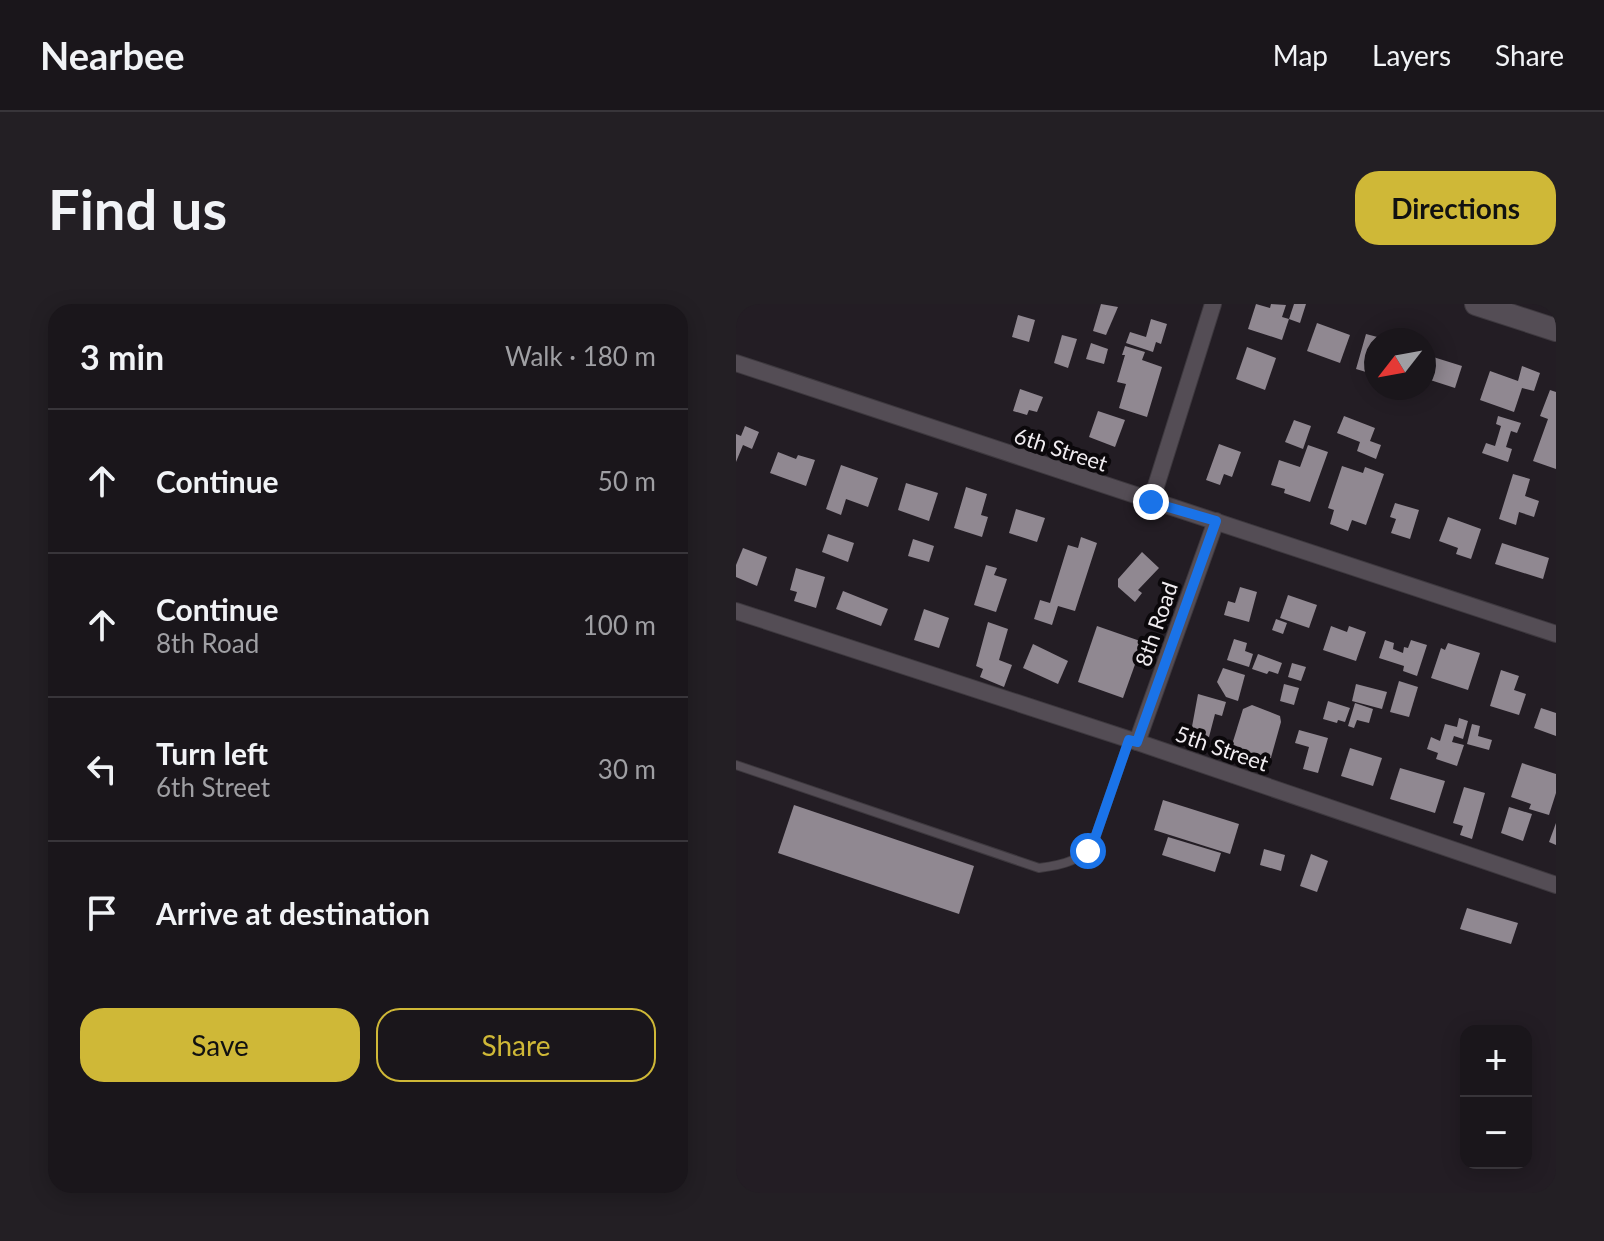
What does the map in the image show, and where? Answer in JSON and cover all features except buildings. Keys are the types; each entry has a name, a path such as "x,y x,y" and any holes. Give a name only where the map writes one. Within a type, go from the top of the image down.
{"main road":[{"path":"1476,304 1556,330"}],"street":[{"path":"1151,502 1213,304"},
{"name":"6th Street","path":"736,363 1556,634"},
{"name":"8th Road","path":"1133,741 1216,521"},
{"name":"5th Street","path":"736,611 1133,741 1556,885"}],"lane":[{"path":"736,765 1039,868 1064,865 1088,851 1133,741"}],"route":[{"path":"1088,851 1129,740 1137,742 1216,521 1151,502"}]}
